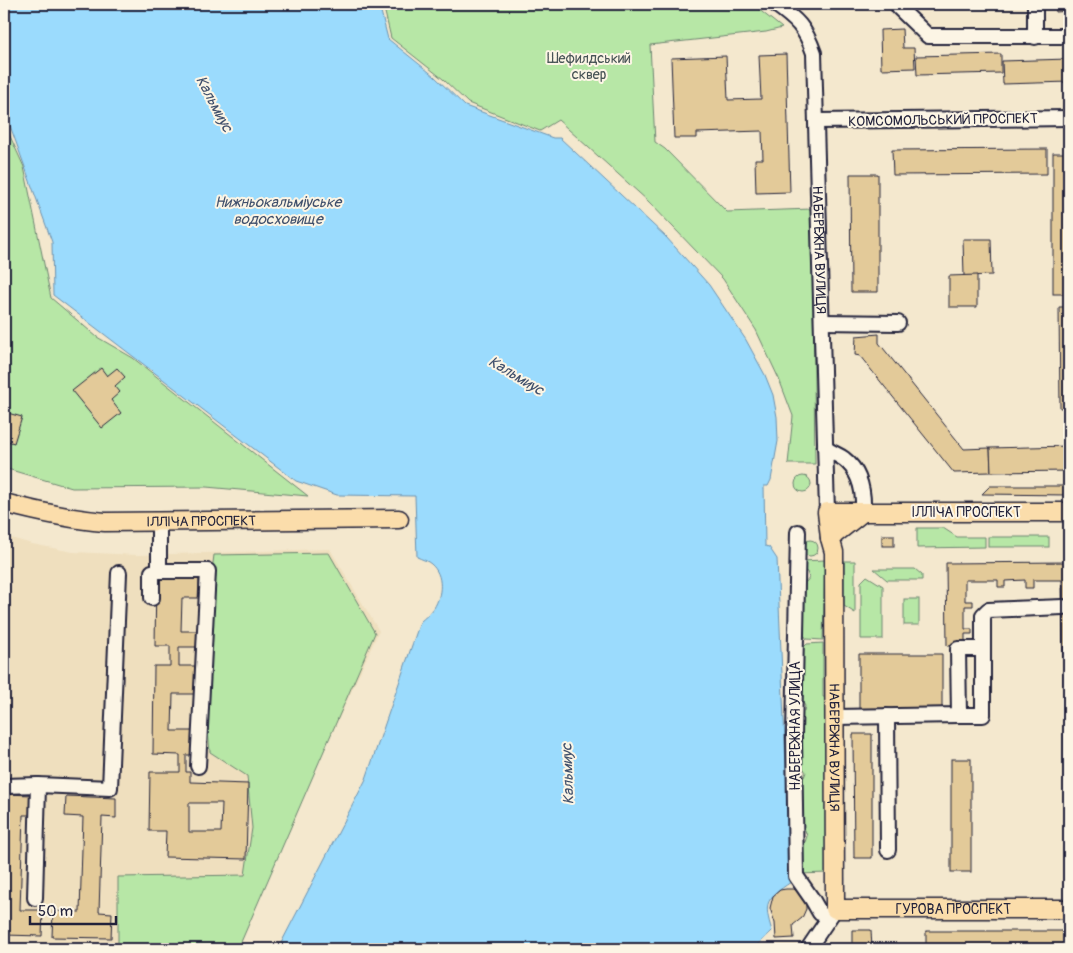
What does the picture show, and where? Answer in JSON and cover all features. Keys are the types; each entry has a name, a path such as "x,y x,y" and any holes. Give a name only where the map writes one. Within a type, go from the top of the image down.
{"main road":[{"name":"ІЛЛІЧА ПРОСПЕКТ","path":"4,503 71,519 105,522 399,519"},
{"name":"ІЛЛІЧА ПРОСПЕКТ","path":"826,512 1069,512"},
{"path":"826,512 830,538 863,512"},
{"name":"НАБЕРЕЖНА ВУЛИЦЯ","path":"828,911 835,717 834,552 830,538"},
{"name":"ГУРОВА ПРОСПЕКТ","path":"828,911 1069,909"}],"street":[{"name":"НАБЕРЕЖНА ВУЛИЦЯ","path":"775,4 795,19 808,35 814,53 826,512"},
{"path":"1035,4 1035,37"},
{"path":"899,8 928,36 1069,36"},
{"name":"КОМСОМОЛЬСЬКИЙ ПРОСПЕКТ","path":"817,121 1069,118"},
{"path":"822,322 898,323"},
{"path":"825,446 828,451 845,459 854,468 864,493 863,512"},
{"path":"159,521 159,572"},
{"name":"НАБЕРЕЖНАЯ УЛИЦА","path":"798,532 794,736 796,876 812,898 828,911"},
{"path":"152,598 152,572 208,571 198,766"},
{"path":"4,786 38,785 110,788 119,573"},
{"path":"835,717 984,715 983,615 988,610 1063,607"},
{"path":"959,715 958,649 983,649"},
{"path":"887,716 888,850"},
{"path":"35,898 38,785"},
{"path":"808,949 828,911"}],"shaded area":[{"path":"4,536 73,552 138,555 330,549 379,631 262,885 124,949 4,949"}],"green space":[{"name":"Шефилдський сквер","path":"383,4 752,4 782,28 766,32 650,45 655,142 665,149 727,212 812,209 815,464 788,464 793,416 779,379 756,330 723,279 648,201 558,120 540,131 468,103 443,79 391,38"},
{"path":"4,123 24,167 51,298 97,337 133,358 308,496 206,487 72,488 4,468"},
{"path":"800,476 806,476 811,481 809,490 800,492 795,487 795,481"},
{"path":"917,528 943,528 957,537 985,537 985,547 917,548"},
{"path":"988,537 1049,537 1049,547 988,547"},
{"path":"810,540 816,542 818,548 816,554 810,556 804,554 802,548 804,542"},
{"path":"329,553 375,633 238,949 118,949 118,877 245,875 252,828 247,776 210,752 201,658 214,555"},
{"path":"825,560 823,640 807,639 804,635 800,634 801,584 809,578 807,572 801,569 801,561"},
{"path":"844,561 855,561 855,613 844,606"},
{"path":"874,569 915,569 922,575 922,580 887,580"},
{"path":"867,576 883,586 883,639 861,639 861,582"},
{"path":"904,599 919,599 919,625 904,625"},
{"path":"823,643 823,697 827,697 827,873 799,874 800,844 805,842 807,836 805,830 800,828 799,779 804,777 806,772 801,765 798,714 804,711 805,706 799,700 799,649 807,644"}],"water":[{"name":"Нижньокальміуське водосховище","path":"4,4 379,4 388,39 434,76 465,106 553,138 560,138 666,237 709,285 746,340 765,375 773,395 777,417 778,441 771,480 768,486 764,486 765,546 769,547 777,559 791,882 776,893 769,902 767,907 772,931 753,949 278,949 366,779 420,622 431,612 437,603 440,579 431,564 417,557 415,496 337,495 296,481 53,295 52,242 4,109"}],"building":[{"path":"1055,4 1069,4 1069,11 1056,12"},
{"path":"902,29 903,48 914,48 915,68 881,69 880,30"},
{"path":"786,54 790,192 756,193 755,159 763,159 762,131 697,133 697,138 674,138 671,58 726,56 728,100 761,99 759,55"},
{"path":"1001,54 1001,73 917,75 916,56"},
{"path":"1069,59 1069,82 1003,84 1002,61"},
{"path":"1047,149 1047,174 893,175 892,150"},
{"path":"1053,153 1069,153 1069,294 1053,294"},
{"path":"850,174 878,174 878,292 851,292"},
{"path":"963,239 991,239 992,275 964,276"},
{"path":"977,275 977,307 949,307 949,276"},
{"path":"1059,307 1069,307 1069,408 1060,408"},
{"path":"879,334 879,343 964,449 990,448 991,472 954,473 860,356 855,355 856,336"},
{"path":"101,368 107,376 117,368 125,377 115,386 120,392 111,400 121,413 102,428 72,391"},
{"path":"4,412 22,417 14,443 4,440"},
{"path":"1069,446 1069,471 991,472 990,448"},
{"path":"990,486 1069,486 1069,495 982,494"},
{"path":"882,535 894,535 894,546 882,546"},
{"path":"1069,562 1069,876 1067,876 1062,580 1033,580 1033,588 1025,588 1025,580 1005,581 1005,587 998,587 998,580 965,580 965,601 973,601 973,606 965,606 965,629 972,629 972,634 965,634 965,646 947,646 946,563"},
{"path":"156,578 199,579 199,598 182,598 181,631 199,631 198,647 179,647 179,666 195,666 194,694 173,694 172,731 193,731 193,755 186,755 186,772 190,772 190,782 248,784 246,859 165,857 166,831 149,831 150,772 180,772 180,755 153,754 154,666 170,666 170,646 155,646","holes":["189,803 222,803 221,832 189,832"]},
{"path":"859,654 942,654 942,710 859,709"},
{"path":"853,734 872,734 872,858 854,858"},
{"path":"951,759 971,759 971,872 951,872"},
{"path":"4,794 33,795 33,815 23,815 20,910 43,910 42,936 4,935"},
{"path":"66,796 116,798 116,818 102,817 99,912 112,913 111,938 52,937 53,911 80,912 83,817 65,816"},
{"path":"794,889 802,895 806,903 806,909 802,918 793,925 794,938 776,939 775,923 770,908 773,896 780,890"},
{"path":"852,930 871,930 872,949 852,949"},
{"path":"926,931 1069,931 1069,949 926,949"}],"water label":[{"name":"Кальмиус","path":"214,104"},
{"name":"Кальмиус","path":"516,376"},
{"name":"Кальмиус","path":"568,774"}]}
